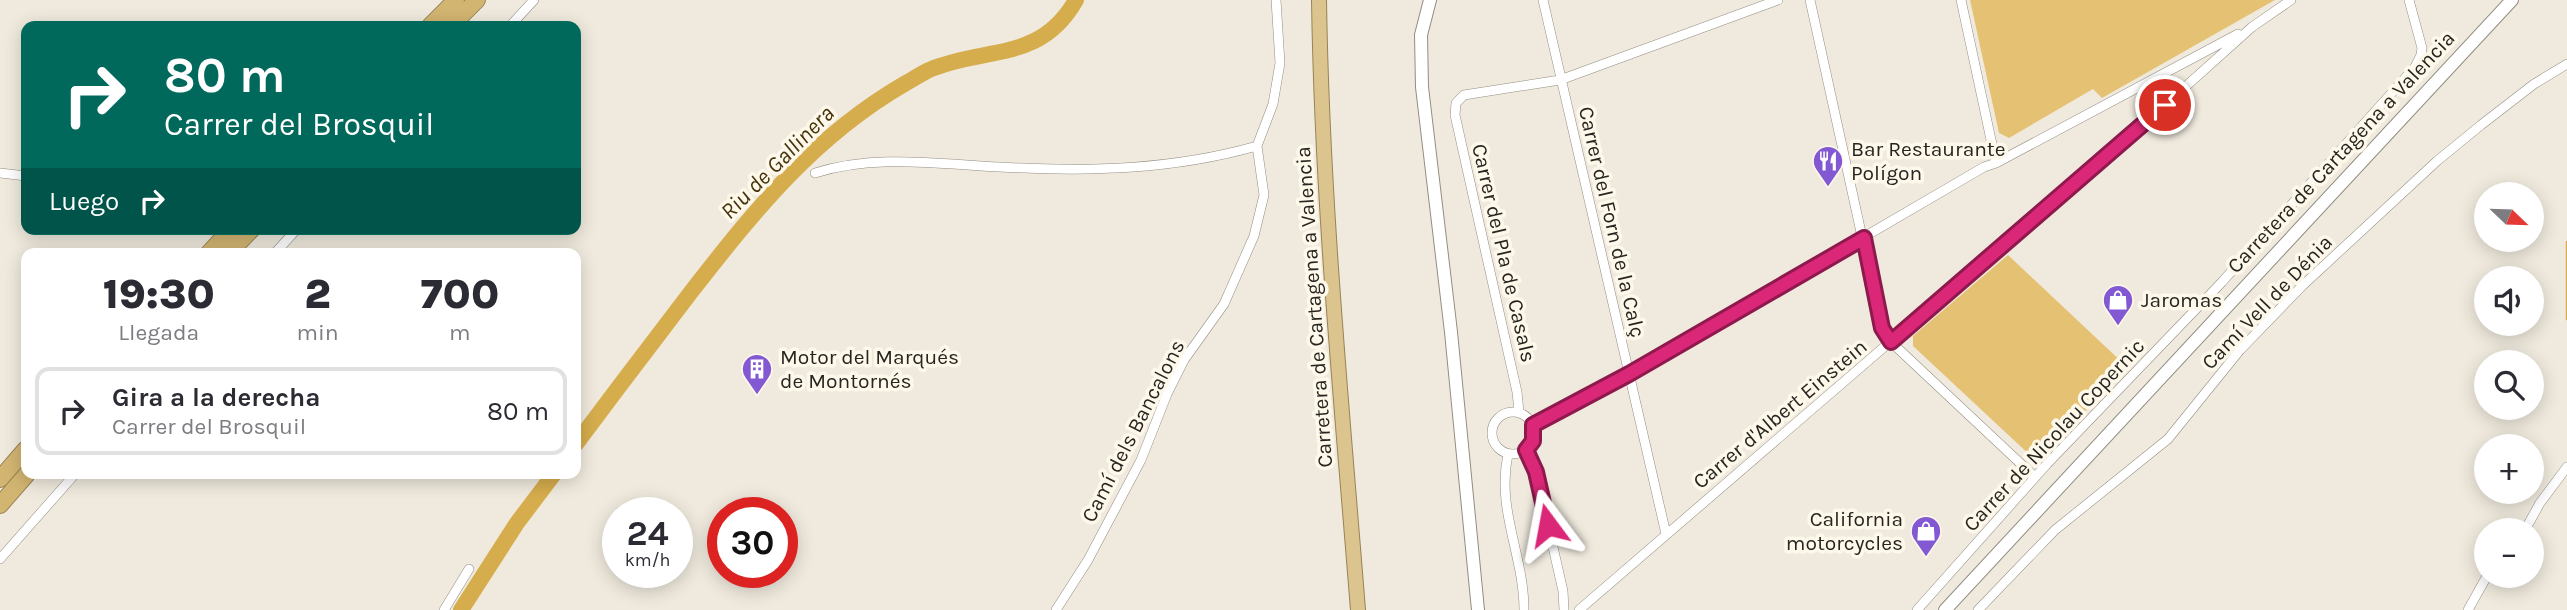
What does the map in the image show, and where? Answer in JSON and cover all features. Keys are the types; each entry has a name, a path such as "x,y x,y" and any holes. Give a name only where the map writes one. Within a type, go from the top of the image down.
{"highway":[{"path":"435,21 456,0"},
{"path":"456,21 477,0"},
{"name":"Carretera de Cartagena a Valencia","path":"1319,0 1320,81 1331,274 1358,610"},
{"path":"214,248 225,235"},
{"path":"234,248 246,235"},
{"path":"0,480 21,455"},
{"path":"0,505 23,479"}],"main road":[{"path":"1430,0 1422,35 1422,87 1451,331 1478,610"},
{"name":"Carretera de Cartagena a Valencia","path":"1945,610 2512,0"}],"street":[{"path":"515,21 534,0"},
{"path":"815,173 844,164 889,161 1082,170 1184,163 1257,146 1273,104 1280,63 1276,0"},
{"name":"Carrer del Forn de la Calç","path":"1543,0 1665,534"},
{"path":"1560,80 1778,0"},
{"path":"1810,0 1882,328 1891,342 2035,477"},
{"path":"1961,0 1996,163"},
{"name":"Carrer d'Albert Einstein","path":"1578,610 2252,27 2291,0"},
{"name":"Carrer de Nicolau Copernic","path":"1917,610 2035,477 2222,282 2416,67 2422,48 2409,0"},
{"path":"1533,425 1629,374 1984,167 2252,27"},
{"name":"Camí Vell de Dénia","path":"1978,610 2055,530 2168,439 2240,350 2302,285 2437,161 2534,84 2567,64"},
{"name":"Carrer del Pla de Casals","path":"1518,412 1517,392 1455,115 1456,103 1464,95 1560,80"},
{"name":"Camí dels Bancalons","path":"1056,610 1088,560 1141,460 1167,394 1184,360 1224,304 1243,263 1254,236 1264,195 1257,146"},
{"path":"0,173 21,175"},
{"path":"280,248 291,235"},
{"path":"1518,412 1528,417 1533,425 1533,441 1526,450 1518,454 1508,454 1496,445 1492,436 1493,425 1503,414 1518,412"},
{"path":"1526,450 1536,472 1563,591 1564,610"},
{"path":"1508,454 1505,467 1505,502 1522,578 1524,610"},
{"path":"2532,518 2567,467"},
{"path":"0,559 71,479"},
{"path":"444,610 469,569"},
{"path":"2468,610 2480,588"}],"shaded area":[{"path":"1970,0 2275,0 2102,98 2093,89 2009,138 1999,133"},
{"path":"2008,255 2126,366 2043,457 2033,458 1913,346 1913,336"}],"waterway":[{"name":"Riu de Gallinera","path":"581,437 739,232 814,151 873,104 929,70 1029,44 1062,20 1076,0"},
{"path":"2567,242 2567,319"},
{"name":"Riu de Gallinera","path":"461,610 517,523 550,479"}],"place":[{"name":"Bar Restaurante Polígon","path":"1828,188"},
{"name":"Jaromas","path":"2118,327"},
{"name":"Motor del Marqués de Montornés","path":"757,396"},
{"name":"California motorcycles","path":"1926,558"}],"route":[{"path":"1548,525 1536,472 1526,450 1535,436 1533,425 1629,374 1864,238 1882,328 1891,342 2165,105"}]}
